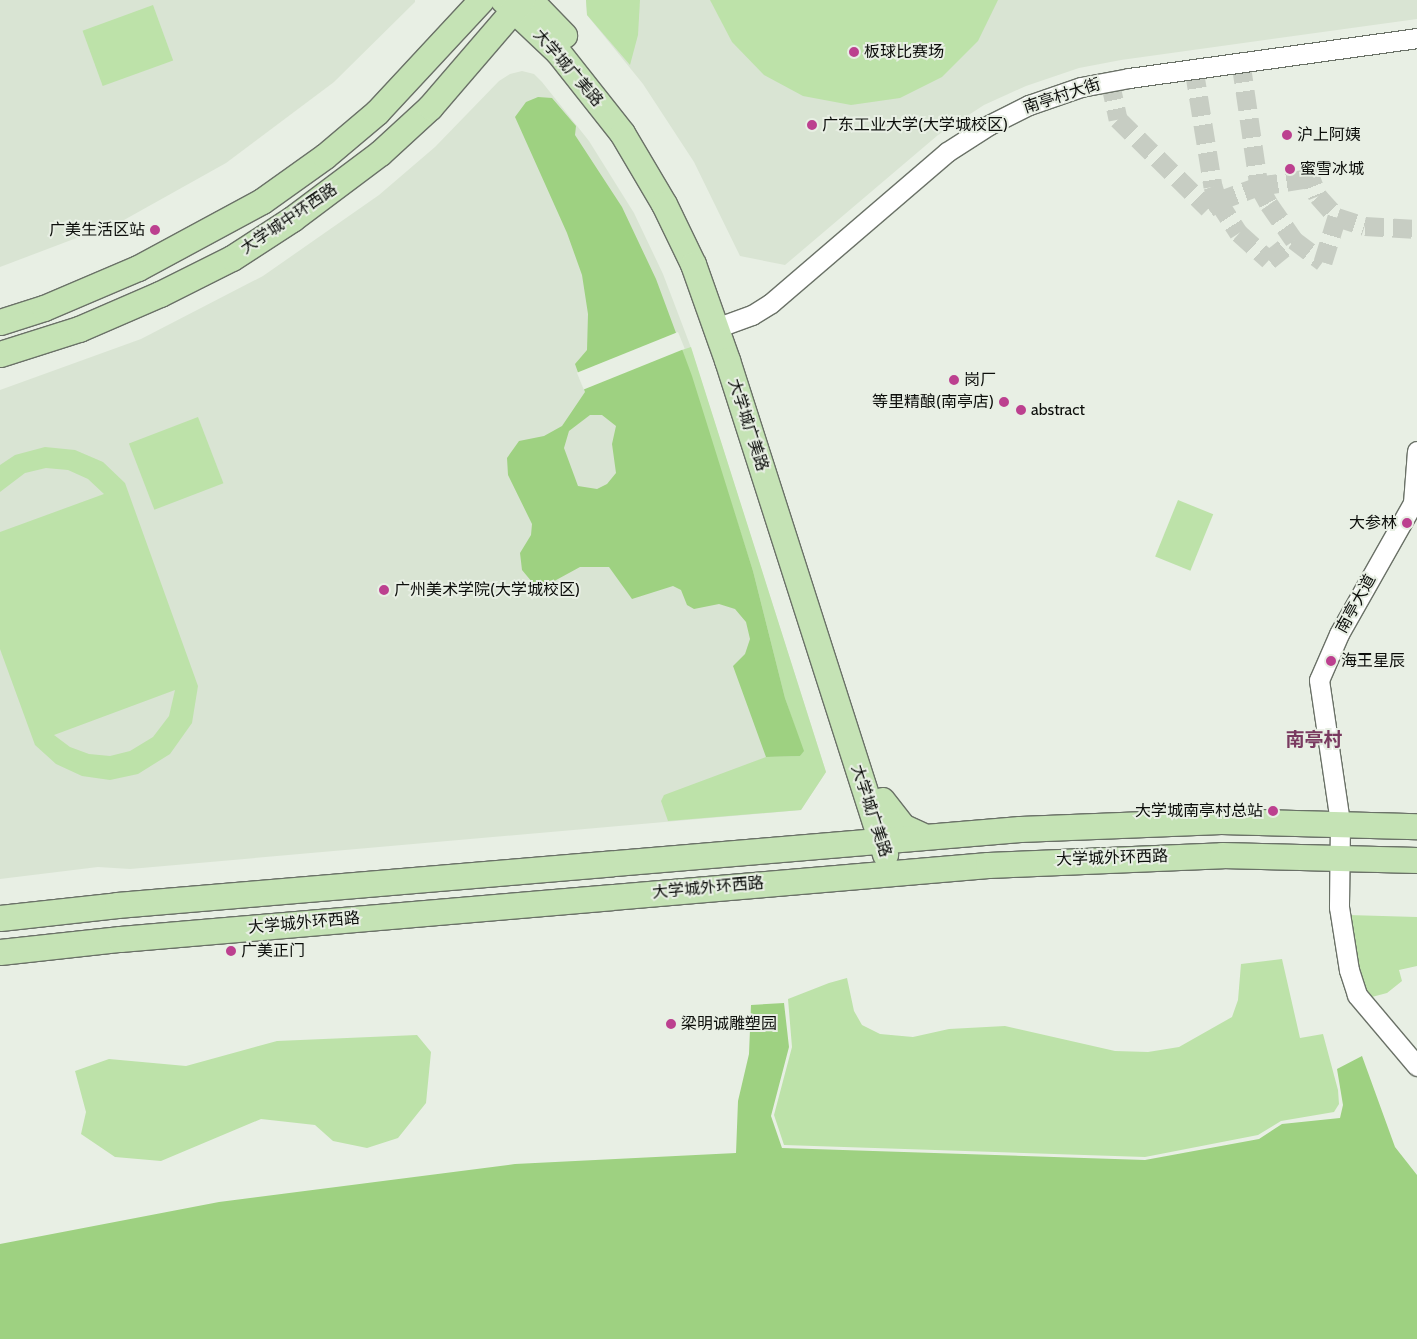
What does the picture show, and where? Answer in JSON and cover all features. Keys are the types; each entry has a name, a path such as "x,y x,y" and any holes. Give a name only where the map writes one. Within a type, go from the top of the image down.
{"main road":[{"name":"大学城中环西路","path":"0,322 44,308 138,268 262,201 326,156 377,112 480,0"},
{"name":"大学城中环西路","path":"0,354 79,329 160,294 232,258 292,219 380,153 430,107 517,2"},
{"name":"大学城广美路","path":"517,2 583,81 637,157 723,325 875,802 886,839 893,873"},
{"path":"842,843 862,828 875,802 902,826 921,836 908,846 907,857 913,867 924,870"},
{"name":"大学城外环西路","path":"0,918 117,905 921,836 1116,823 1340,823 1417,826"},
{"name":"大学城外环西路","path":"0,952 120,939 924,870 1117,857 1341,857 1417,860"}],"street":[{"name":"南亭村大街","path":"723,325 771,303 947,152 988,125 1029,105 1081,87 1129,78 1417,38"},
{"name":"南亭大道","path":"1417,451 1415,502 1339,634 1319,680 1340,823 1339,907 1349,970 1357,995 1417,1066"}],"shaded area":[{"path":"0,0 415,0 415,2 334,82 226,163 124,220 0,267"},
{"name":"广东工业大学(大学城校区)","path":"586,0 1417,0 1417,19 1121,60 1079,68 1026,86 984,105 938,135 785,265 740,256 694,162 643,84 587,15"},
{"path":"586,0 640,0 638,35 630,65 587,15"},
{"name":"板球比赛场","path":"710,0 998,0 978,41 942,77 900,98 851,105 803,96 764,75 732,42"},
{"path":"153,5 173,60 103,86 83,31"},
{"name":"广州美术学院(大学城校区)","path":"522,71 534,74 542,82 589,141 634,213 663,274 690,345 826,772 801,810 130,869 98,867 0,879 0,390 141,339 263,276 379,195 435,147 499,81 510,74"},
{"path":"538,97 552,98 576,126 575,135 622,207 656,279 692,376 753,571 785,698 804,751 800,756 766,757 733,666 745,654 750,639 746,622 735,609 719,604 694,609 687,605 681,590 673,586 632,599 609,567 580,567 547,585 532,582 522,570 520,553 531,535 532,524 508,475 507,458 519,441 544,436 562,426 585,392 575,364 587,350 588,314 582,275 567,233 515,117 526,102","holes":["590,415 602,415 616,426 612,444 616,473 607,484 597,489 578,486 564,448 569,431"]},
{"path":"691,347 826,772 801,810 668,821 661,801 664,795 766,757 800,756 803,751 785,698 753,571 682,350"},
{"path":"198,417 223,483 154,510 129,444"},
{"path":"45,447 75,450 103,462 125,483 198,686 192,723 170,754 138,774 110,780 82,776 56,764 35,745 0,649 0,532 104,494 88,479 68,470 46,468 25,473 0,492 0,465 15,455","holes":["175,690 169,716 153,737 130,751 110,756 89,754 70,747 54,735"]},
{"path":"1178,500 1213,514 1190,571 1155,557"},
{"path":"1348,915 1417,917 1417,966 1399,970 1402,981 1387,993 1368,998 1361,992"},
{"path":"1282,959 1300,1038 1323,1034 1338,1090 1339,1104 1334,1112 1281,1121 1258,1135 1145,1157 784,1145 774,1115 792,1047 788,999 829,983 847,978 854,1011 862,1025 880,1034 913,1037 949,1029 1005,1026 1115,1051 1148,1052 1179,1047 1232,1017 1238,1000 1241,964"},
{"path":"784,1003 789,1047 771,1116 782,1148 1145,1160 1259,1139 1282,1124 1340,1118 1343,1105 1337,1069 1362,1056 1395,1147 1417,1175 1417,1339 0,1339 0,1244 219,1202 515,1164 736,1153 738,1101 749,1054 751,1005"},
{"path":"417,1035 431,1052 426,1103 398,1138 367,1148 333,1141 315,1125 261,1119 161,1161 115,1157 81,1134 86,1112 75,1071 109,1059 186,1066 277,1041"}],"pier":[{"path":"678,332 685,349 584,390 577,373"}],"tunnel":[{"path":"1241,63 1259,186 1269,204 1294,240 1323,262 1337,217"},
{"path":"1194,69 1213,186 1218,201 1239,233 1269,260 1294,240"},
{"path":"1110,81 1118,119 1208,208 1218,201 1259,186 1310,178"},
{"path":"1307,168 1318,196 1337,217 1365,226 1417,229"}],"place":[{"name":"板球比赛场","path":"854,52"},
{"name":"广东工业大学(大学城校区)","path":"812,125"},
{"name":"沪上阿姨","path":"1287,135"},
{"name":"蜜雪冰城","path":"1290,169"},
{"name":"广美生活区站","path":"155,230"},
{"name":"岗厂","path":"954,380"},
{"name":"等里精酿(南亭店)","path":"1004,402"},
{"name":"abstract","path":"1021,410"},
{"name":"大参林","path":"1407,523"},
{"name":"广州美术学院(大学城校区)","path":"384,590"},
{"name":"海王星辰","path":"1331,661"},
{"name":"大学城南亭村总站","path":"1273,811"},
{"name":"广美正门","path":"231,951"},
{"name":"梁明诚雕塑园","path":"671,1024"}],"district":[{"name":"南亭村","path":"1314,740"}]}
